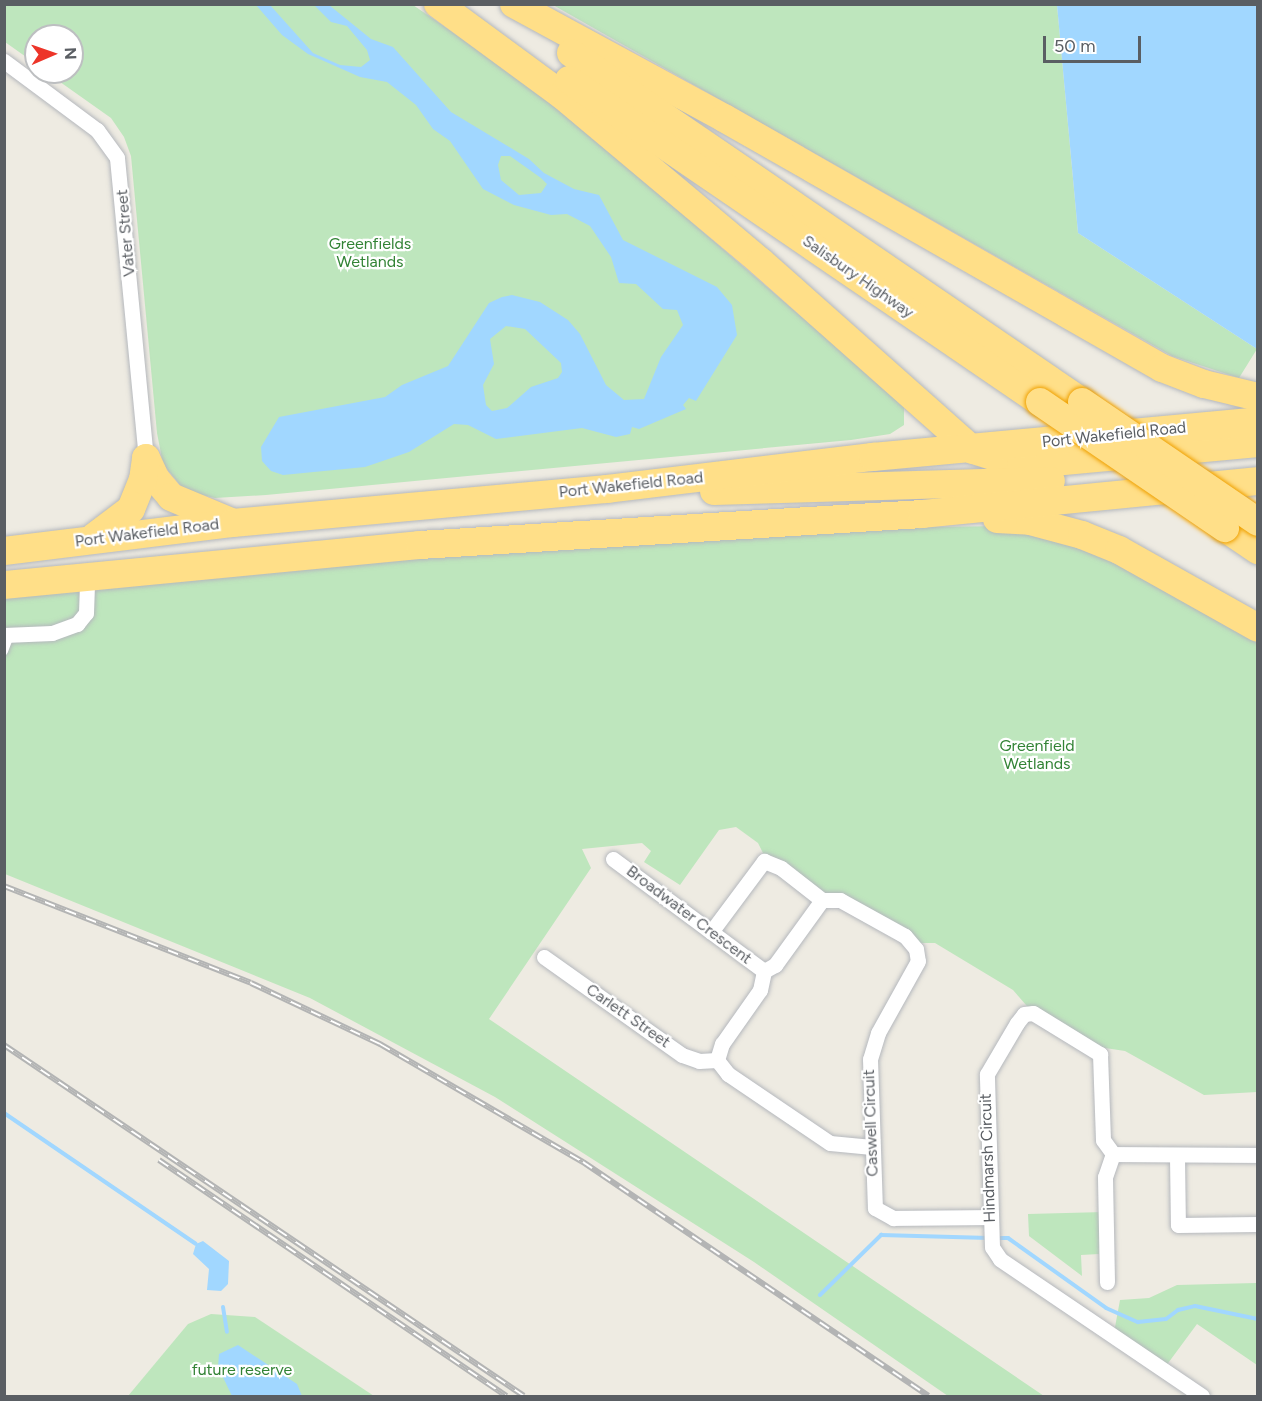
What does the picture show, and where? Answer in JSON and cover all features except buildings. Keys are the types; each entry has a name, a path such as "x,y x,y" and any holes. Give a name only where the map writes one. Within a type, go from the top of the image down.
{"highway":[{"path":"438,4 562,95 973,450 1021,465 1257,443"},
{"name":"Salisbury Highway","path":"457,4 1257,550"},
{"name":"Salisbury Highway","path":"500,4 1257,522"},
{"path":"514,4 724,118 1162,368 1204,384 1257,397"},
{"path":"873,457 919,438 924,423 920,403"},
{"name":"Port Wakefield Road","path":"4,550 233,523 607,489 873,457 973,450 1257,421"},
{"path":"146,458 171,497 233,523"},
{"path":"90,540 131,509 143,480 146,458"},
{"path":"607,489 772,492 985,486 1257,465"},
{"path":"4,585 420,545 922,514 1257,481"},
{"path":"922,514 1030,521 1082,535 1119,550 1257,628"}],"street":[{"name":"Vater Street","path":"4,61 97,130 117,158 146,458"},
{"path":"7,635 52,633 77,624 86,613 87,577"},
{"name":"Broadwater Crescent","path":"613,859 764,971"},
{"path":"711,932 764,861 781,868 822,900 775,965 764,971 760,990 722,1044 717,1060 728,1074 830,1143 872,1147"},
{"name":"Caswell Circuit","path":"822,900 840,900 905,936 918,952 916,966 872,1050 874,1202 881,1215 893,1218 990,1223"},
{"name":"Carlett Street","path":"544,957 682,1055 699,1061 717,1060"},
{"name":"Hindmarsh Circuit","path":"1113,1154 1103,1140 1100,1054 1041,1016 1024,1014 987,1074 992,1247 999,1259 1202,1396"},
{"path":"1107,1282 1105,1177 1113,1154 1178,1157 1257,1155"},
{"path":"1178,1157 1178,1225 1257,1224"}],"lane":[{"path":"4,651 7,635"}],"green space":[{"name":"Greenfields Wetlands","path":"4,5 413,5 544,95 904,405 904,425 890,434 851,440 266,495 215,498 185,491 163,464 157,433 131,156 124,137 111,118 63,84 84,84 84,24 24,24 24,55 5,42"},
{"path":"553,5 1057,5 1078,233 1257,349 1239,378 1172,356"},
{"name":"Greenfield Wetlands","path":"1008,526 1079,541 1257,634 1257,1092 1204,1095 1125,1051 1092,1046 1033,1013 1013,990 935,943 913,943 767,861 758,843 736,827 719,830 680,885 644,862 651,851 642,843 582,849 591,868 489,1019 1044,1396 948,1396 754,1262 495,1097 310,998 5,874 4,585 925,527"},
{"path":"1104,1212 1099,1254 1081,1255 1082,1276 1029,1236 1028,1214"},
{"path":"1256,1283 1257,1365 1197,1324 1163,1370 1113,1338 1120,1300 1149,1298 1177,1285"},
{"name":"future reserve","path":"211,1314 255,1317 374,1396 128,1396 188,1324"}],"water":[{"path":"256,5 270,5 313,53 340,65 361,67 370,60 367,50 347,26 331,22 314,5 329,5 371,39 393,47 451,112 529,159 544,173 574,189 599,195 623,240 717,287 732,305 737,335 696,401 689,398 683,405 686,409 639,429 632,427 630,434 616,437 582,428 496,439 468,425 454,424 409,452 365,467 283,475 271,471 262,461 261,447 279,417 385,397 402,385 448,366 489,303 502,297 512,295 540,302 568,320 580,334 606,385 624,400 644,399 661,357 683,325 677,310 663,309 636,284 619,283 611,257 590,226 567,214 551,215 514,205 483,189 450,141 433,129 416,105 387,82 360,77 308,54 282,35","holes":["501,156 510,156 541,178 547,184 541,193 519,195 501,180 498,165","506,326 525,329 561,363 562,372 558,378 531,387 507,408 492,411 486,405 483,385 494,364 490,339"]},
{"path":"1057,5 1257,5 1257,349 1078,233"},
{"path":"203,1241 229,1261 228,1284 221,1291 207,1290 209,1269 193,1254 196,1244"},
{"path":"238,1345 297,1384 302,1396 232,1396 218,1367 219,1354"}],"waterway":[{"path":"4,1113 196,1244"},
{"path":"820,1295 881,1235 989,1238"},
{"path":"997,1238 1008,1238 1106,1308 1138,1322 1166,1319 1178,1310 1195,1306 1258,1319"},
{"path":"223,1307 227,1332"}],"railway":[{"path":"4,886 251,983 380,1044 583,1162 928,1396"},
{"path":"4,1045 524,1396"},
{"path":"159,1160 506,1396"}]}
